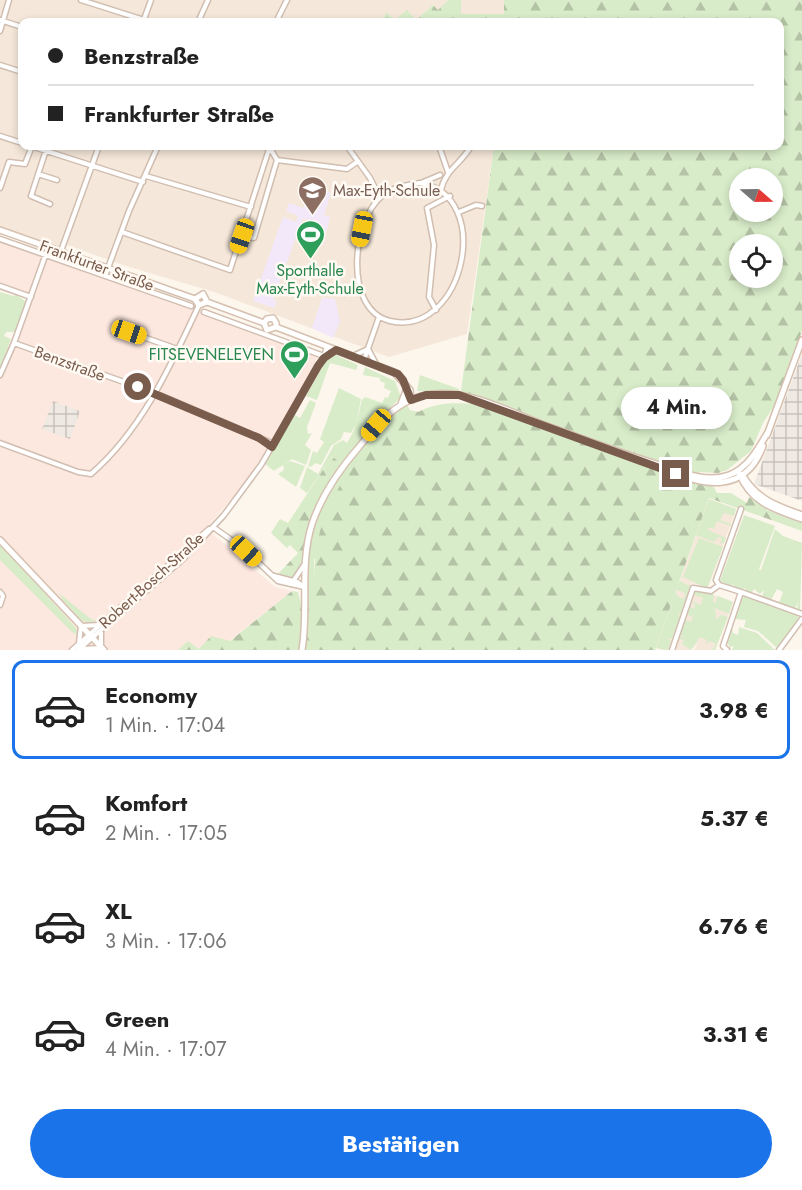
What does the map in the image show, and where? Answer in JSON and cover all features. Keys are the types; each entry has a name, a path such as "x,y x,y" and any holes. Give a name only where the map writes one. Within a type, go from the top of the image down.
{"street":[{"path":"0,31 9,0"},
{"path":"81,0 134,18"},
{"path":"144,18 151,0"},
{"path":"200,18 208,0"},
{"path":"278,18 287,0"},
{"path":"2,20 18,26"},
{"path":"0,65 18,71"},
{"path":"0,136 18,142"},
{"path":"0,188 9,162 25,164 30,150"},
{"path":"50,204 31,196 46,150 143,182"},
{"path":"61,252 97,150"},
{"path":"105,276 156,150"},
{"path":"122,232 230,270 268,150"},
{"path":"272,150 278,160 347,170 357,162"},
{"path":"350,150 370,178 380,198"},
{"path":"440,150 448,172"},
{"path":"441,190 448,172 468,150"},
{"path":"242,236 254,238 278,160"},
{"path":"38,174 57,180"},
{"path":"420,183 441,190 450,196 459,212 462,239 458,274 447,298 436,310 422,318 405,322 379,317 363,298 357,261 365,221 380,198 400,186 420,183 440,175"},
{"path":"146,176 251,207"},
{"path":"436,310 429,294 434,245 427,208 450,196"},
{"path":"459,212 476,205 482,206"},
{"name":"Frankfurter Straße","path":"0,230 195,299 203,294 207,302"},
{"name":"Frankfurter Straße","path":"0,239 191,306"},
{"path":"0,375 48,248"},
{"path":"0,286 31,297"},
{"path":"195,299 199,305"},
{"path":"0,443 91,474 110,453 155,393 180,350 199,305 207,302 264,323 267,330 276,327 394,372 403,380 411,400"},
{"path":"204,312 322,357 336,350"},
{"path":"364,360 379,317"},
{"path":"264,323 267,319 273,318 276,327"},
{"path":"129,332 180,350"},
{"path":"747,486 751,467 761,452 802,340"},
{"path":"314,342 322,357"},
{"name":"Benzstraße","path":"14,343 155,393 273,446"},
{"name":"Robert-Bosch-Straße","path":"91,637 101,632 184,558 213,527 251,479 273,446 327,347"},
{"path":"352,356 368,349"},
{"path":"368,349 376,365"},
{"path":"408,390 424,395"},
{"path":"400,405 408,390"},
{"path":"302,650 304,565 312,525 330,484 376,425 400,405 411,400 424,395 453,394 473,399 701,484 730,480 751,467"},
{"path":"639,459 709,478 740,474 768,432"},
{"path":"740,474 747,486 764,505 802,517"},
{"path":"730,480 747,486"},
{"path":"741,509 716,579 719,585 802,614"},
{"path":"213,527 246,551 281,582 304,586"},
{"name":"Robert-Bosch-Straße","path":"91,637 101,625 198,537 213,527"},
{"path":"0,540 103,649"},
{"path":"294,581 304,565"},
{"path":"268,572 304,586"},
{"path":"672,650 693,588 713,591 719,585"},
{"path":"0,592 3,596 0,605"},
{"path":"719,650 723,646 741,592"},
{"path":"779,650 802,618"},
{"path":"81,626 101,625"},
{"path":"79,648 81,626"},
{"name":"Robert-Bosch-Straße","path":"101,632 103,649"},
{"path":"79,648 91,637"},
{"path":"723,646 727,650"},
{"path":"72,650 103,649"}],"shaded area":[{"path":"0,0 448,0 438,11 432,6 418,18 392,18 386,13 384,18 18,18 18,150 493,150 467,334 389,357 214,292 126,266 67,245 65,249 0,226"},
{"path":"461,0 504,0 505,14 461,14"},
{"path":"311,186 331,193 324,215 330,217 323,245 314,241 320,224 303,218 273,300 277,301 274,308 253,301 283,217 296,222 298,216 286,211 289,203 303,208"},
{"path":"0,238 185,301 201,312 207,309 316,350 317,357 312,371 278,434 243,486 206,528 275,587 292,591 229,641 199,649 188,641 178,650 0,650 0,378 11,358 33,296 0,284"},
{"path":"322,298 335,299 340,322 333,338 312,328"},
{"path":"802,354 802,501 754,484"},
{"path":"53,401 80,411 70,439 42,429"},
{"path":"709,499 736,509 708,588 692,583 668,650 656,648"},
{"path":"695,588 733,602 715,650 694,650 699,642 691,650 676,650 676,640"}],"green space":[{"path":"448,0 461,0 461,14 504,14 504,0 802,0 802,331 774,406 763,423 751,451 727,470 718,473 700,472 696,483 714,487 717,493 731,493 747,503 749,497 767,510 802,522 802,531 709,498 655,650 178,650 188,641 199,649 211,636 230,641 292,591 298,592 301,604 308,603 307,581 315,579 316,553 321,529 330,505 342,483 373,443 410,410 418,412 433,406 449,404 482,404 483,400 461,391 493,150 784,150 784,18 418,18 433,5 438,10"},
{"path":"407,10 414,18 397,18"},
{"path":"386,12 393,18 384,18"},
{"path":"0,292 16,295 27,302 17,332 6,332 4,336 11,339 0,369"},
{"path":"336,355 358,365 356,370 330,363 317,400 306,396 325,362"},
{"path":"365,367 395,381 401,397 375,423 341,464 332,456 307,493 300,488 307,467 318,474 334,445 343,440 347,443 355,427 362,400 365,397 382,403 385,397 388,398 391,391 384,388 385,383 380,381 380,378 363,375"},
{"path":"420,375 459,389 459,392 417,391"},
{"path":"339,388 361,399 356,424 351,433 344,432 341,439 331,446 321,465 315,463 311,467 308,466 313,451 317,453 324,442 320,439"},
{"path":"310,400 316,403 307,427 308,434 312,433 305,445 311,450 306,465 292,459 274,471 265,464 295,415 300,418"},
{"path":"407,405 410,410 381,435 314,560 315,579 307,581 310,543 315,525 330,492 351,461 378,429 394,413"},
{"path":"332,456 341,464 314,512 299,571 291,578 278,574 298,553 290,545 287,548 271,533 280,519 288,523"},
{"path":"290,461 305,466 296,487 278,474 284,470 283,465"},
{"path":"709,499 736,509 734,516 724,513 720,520 731,526 717,521 714,529 709,527 708,530 726,538 724,543 720,543 722,538 718,537 714,542 696,535"},
{"path":"744,515 775,526 759,569 757,569 761,570 775,529 783,536 802,543 800,610 797,609 798,602 795,609 779,603 783,592 777,589 771,600 762,597 764,590 760,594 754,589 751,594 744,588 742,590 732,587 734,584 730,586 720,581"},
{"path":"0,533 63,600 63,601"},
{"path":"699,538 723,547 707,588 683,577"},
{"path":"0,543 76,628 79,635 73,633 0,560"},
{"path":"680,581 689,586 691,584 681,613 678,614 680,616 672,639 663,637 671,640 668,650 656,648 676,591 677,596 684,599 684,592 676,590"},
{"path":"695,588 714,595 713,602 715,603 718,596 733,602 729,614 715,608 716,619 721,615 728,617 715,650 712,650 716,644 709,641 706,646 707,640 700,637 691,650 682,644 684,640 676,638 677,635 686,638 678,633 683,628 680,627 684,616 685,620 691,622 693,617 685,614 689,603 690,607 695,609 694,603 689,601 691,596 692,601 701,605 703,598 692,594"},
{"path":"59,593 91,619 98,621 88,622 81,619 91,624 82,621"},
{"path":"746,596 799,615 796,625 777,648 758,631 744,627 746,620 735,619 743,597"},
{"path":"732,627 733,633 738,635 739,627 757,633 775,650 732,650 734,645 730,648 727,641"}],"place":[{"name":"Max-Eyth-Schule","path":"312,216"},
{"name":"Sporthalle Max-Eyth-Schule","path":"310,260"},
{"name":"FITSEVENELEVEN","path":"295,380"}],"route":[{"path":"138,387 259,438 272,447 318,366 328,354 336,350 398,374 411,400 426,395 459,395 676,474"}]}
